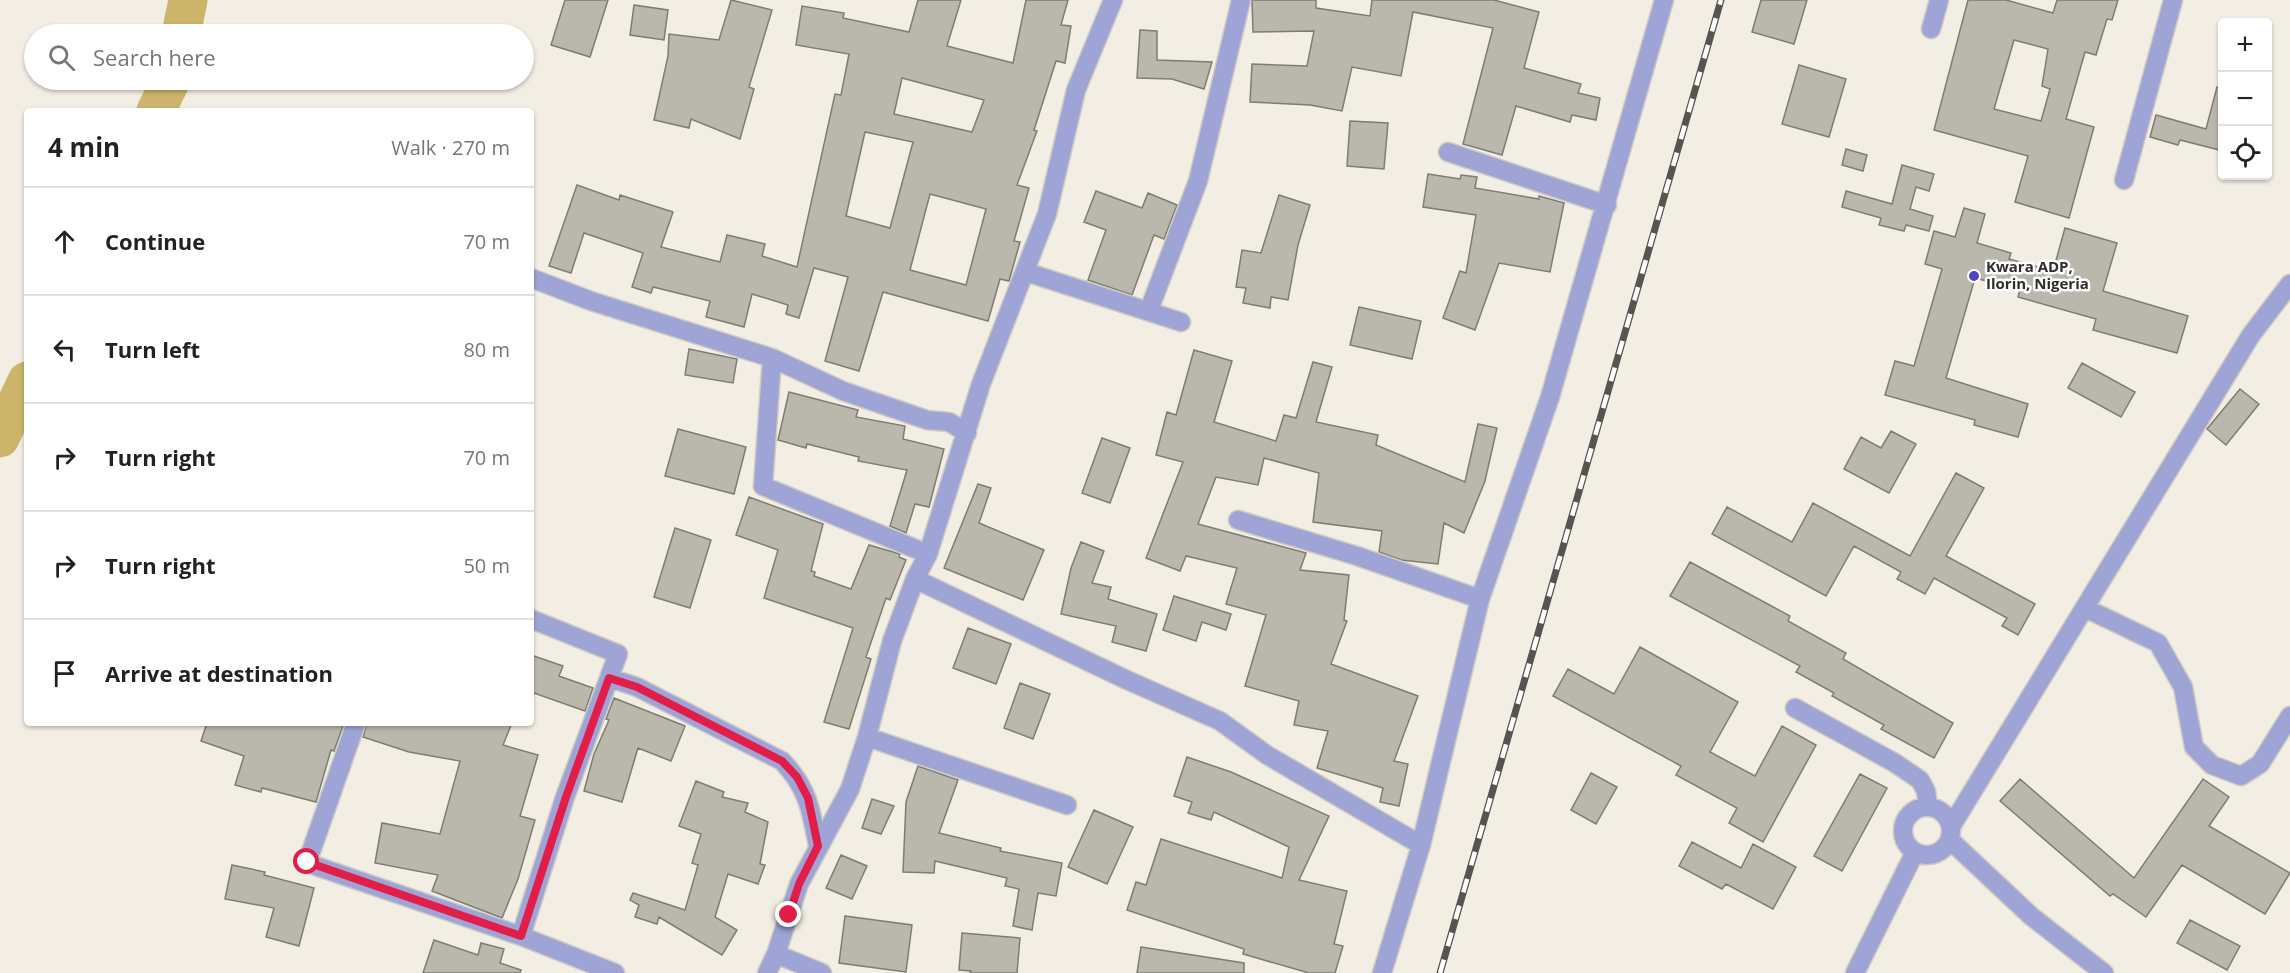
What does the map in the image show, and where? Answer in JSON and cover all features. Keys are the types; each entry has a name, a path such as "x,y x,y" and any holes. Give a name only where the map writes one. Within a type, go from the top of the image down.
{"street":[{"path":"767,973 776,954 799,884 850,789 867,737 892,641 915,579 928,554 981,384 1026,272 1053,194 1076,90 1113,0"},
{"path":"1149,310 1198,181 1241,0"},
{"path":"1382,973 1420,845 1480,599 1550,397 1664,0"},
{"path":"1931,29 1939,0"},
{"path":"2124,180 2173,0"},
{"path":"1448,152 1607,205"},
{"path":"1026,272 1182,322"},
{"path":"534,279 591,301 772,358 843,391 927,420 949,422 967,434"},
{"path":"2104,973 2031,915 1951,833 1947,815 1938,808 1928,806 1917,808 1904,824 1903,835 1914,852 1925,855 1935,854 1944,849 1951,833 2085,608 2251,335 2290,284"},
{"path":"772,358 763,486 928,554"},
{"path":"1238,520 1367,560 1480,599"},
{"path":"915,579 1127,681 1220,721 1267,755 1420,845"},
{"path":"2085,608 2158,643 2183,687 2194,747 2212,765 2241,776 2260,764 2290,716"},
{"path":"521,936 566,797 618,654 534,620"},
{"path":"609,678 637,687 782,761 797,777 808,798 818,846"},
{"path":"1795,708 1895,763 1920,780 1926,791 1928,806"},
{"path":"355,726 307,862 521,936 615,973"},
{"path":"867,737 1067,805"},
{"path":"1855,973 1914,852"},
{"path":"776,954 822,973"}],"building":[{"path":"565,0 608,0 590,57 551,45"},
{"path":"731,0 772,10 749,87 754,89 740,139 691,119 689,128 654,120 668,56 669,34 719,40"},
{"path":"918,0 961,0 947,46 1013,63 1026,0 1068,0 1061,25 1071,26 1065,63 1056,61 1034,130 1037,131 1017,185 1029,188 1014,241 1020,242 1009,281 1000,279 988,321 883,292 859,371 825,361 848,277 814,268 799,318 786,314 788,305 752,294 744,327 706,317 710,301 653,287 651,293 632,287 643,253 584,233 571,273 549,266 577,185 619,200 620,195 673,212 661,247 720,262 727,235 765,244 762,256 797,267 835,94 841,95 849,54 796,45 802,6 844,13 843,18 909,32","holes":["902,78 984,100 972,132 894,114","865,132 913,142 890,228 846,216","930,194 986,209 966,285 910,270"]},
{"path":"1252,0 1316,0 1316,8 1370,16 1372,0 1494,0 1539,12 1524,68 1581,84 1578,93 1600,98 1596,120 1572,115 1570,122 1516,106 1502,155 1463,144 1493,28 1413,12 1401,76 1352,67 1342,111 1310,105 1250,102 1252,64 1307,66 1314,31 1253,32"},
{"path":"1761,0 1807,0 1794,44 1752,32"},
{"path":"1968,0 2006,0 2053,13 2057,0 2118,0 2112,20 2107,19 2096,55 2085,52 2066,119 2094,127 2069,218 2015,202 2028,156 1934,130","holes":["2014,40 2048,49 2042,86 2050,89 2041,121 1994,109"]},
{"path":"634,5 668,10 664,40 630,35"},
{"path":"1140,30 1157,31 1157,60 1212,62 1204,89 1172,79 1137,78"},
{"path":"1799,65 1846,79 1829,137 1782,124"},
{"path":"2218,87 2218,150 2180,140 2178,145 2150,137 2156,115 2206,129"},
{"path":"1350,121 1388,123 1384,169 1347,166"},
{"path":"1846,149 1867,155 1863,171 1842,165"},
{"path":"1902,165 1934,174 1929,191 1916,187 1910,209 1933,216 1929,231 1906,225 1904,231 1879,225 1881,218 1842,207 1846,191 1892,204"},
{"path":"1428,174 1460,179 1461,175 1477,177 1475,188 1539,199 1539,196 1564,203 1550,272 1499,263 1475,330 1443,318 1460,271 1466,273 1476,215 1423,207"},
{"path":"1096,191 1142,208 1148,193 1177,205 1164,239 1154,235 1132,295 1088,280 1106,230 1084,222"},
{"path":"1279,195 1310,205 1298,245 1288,300 1271,297 1270,308 1243,303 1246,288 1236,287 1242,250 1261,253"},
{"path":"1964,208 1985,214 1977,243 2011,253 2009,259 2053,271 2065,228 2117,243 2103,291 2188,316 2177,353 2093,330 2096,319 2018,297 2020,290 1975,278 1946,378 2028,404 2018,437 1974,425 1975,420 1885,395 1895,361 1914,366 1942,269 1925,264 1934,231 1955,237"},
{"path":"1359,307 1421,321 1412,359 1350,345"},
{"path":"689,349 737,359 733,383 685,375"},
{"path":"1194,350 1232,361 1214,422 1276,441 1284,415 1296,418 1313,362 1332,367 1316,422 1378,435 1376,445 1465,482 1478,424 1497,428 1485,481 1464,533 1444,523 1438,564 1401,560 1379,552 1382,531 1313,522 1319,473 1264,458 1258,485 1216,477 1198,524 1306,553 1300,570 1349,575 1344,620 1347,621 1331,664 1418,696 1394,761 1408,764 1399,806 1380,802 1383,788 1317,768 1328,731 1294,725 1299,701 1245,686 1266,615 1226,604 1237,568 1186,556 1180,571 1146,558 1183,462 1156,455 1167,412 1176,415"},
{"path":"2082,363 2135,392 2121,417 2068,388"},
{"path":"2240,389 2259,404 2226,445 2207,429"},
{"path":"789,392 858,410 856,417 905,426 903,439 944,449 929,507 915,504 906,533 890,526 907,470 858,461 859,457 807,444 806,448 778,440"},
{"path":"678,429 746,447 734,494 665,476"},
{"path":"1891,431 1916,444 1889,493 1844,469 1861,437 1881,448"},
{"path":"1102,438 1130,448 1110,503 1082,493"},
{"path":"1956,473 1984,488 1946,556 2035,604 2018,635 2002,626 2007,618 1934,578 1925,594 1897,579 1901,572 1854,546 1826,596 1712,534 1727,507 1792,542 1813,503 1910,556"},
{"path":"978,484 991,488 979,523 1044,550 1023,600 944,568"},
{"path":"749,497 823,524 811,571 815,572 814,576 851,589 869,545 900,554 899,557 906,560 890,600 886,598 866,657 871,659 849,729 824,722 853,628 764,598 778,550 736,535"},
{"path":"675,528 711,540 690,608 654,597"},
{"path":"1081,542 1104,551 1092,583 1111,587 1108,599 1157,614 1146,651 1112,642 1116,626 1061,614 1071,568"},
{"path":"1690,562 1790,616 1788,621 1846,653 1843,659 1953,723 1934,758 1881,729 1884,725 1832,696 1834,693 1796,672 1800,666 1670,596"},
{"path":"1174,596 1231,614 1226,630 1202,622 1196,641 1163,630"},
{"path":"968,628 1011,644 996,684 953,668"},
{"path":"1640,647 1738,702 1710,752 1755,776 1782,726 1816,745 1763,842 1729,823 1737,808 1676,775 1681,766 1553,696 1568,669 1614,694"},
{"path":"534,656 563,666 559,676 593,688 585,711 534,693"},
{"path":"1020,683 1050,694 1033,739 1004,728"},
{"path":"614,698 685,726 671,761 638,748 622,802 584,791 594,754 609,720 606,719"},
{"path":"206,726 343,726 334,751 331,750 316,802 262,788 261,792 235,785 244,756 201,741"},
{"path":"366,726 511,726 503,745 538,755 520,816 535,820 518,879 502,918 432,891 438,875 375,863 382,823 440,834 460,761 409,752 363,737"},
{"path":"1187,757 1231,772 1329,816 1299,880 1347,891 1334,944 1343,946 1335,973 1309,973 1243,954 1244,949 1127,910 1136,882 1146,885 1161,839 1282,878 1289,847 1214,812 1211,820 1188,813 1192,802 1174,796"},
{"path":"918,766 958,780 939,833 1001,848 1000,851 1062,863 1056,896 1038,893 1032,930 1013,926 1019,889 1005,886 1007,878 935,861 934,873 903,872 906,802"},
{"path":"1591,773 1617,787 1596,824 1571,810"},
{"path":"1860,774 1887,788 1842,871 1814,856"},
{"path":"2020,779 2134,878 2203,779 2229,797 2209,826 2290,873 2265,914 2182,865 2146,917 2113,894 2110,896 2000,801"},
{"path":"696,781 724,792 722,797 748,803 745,812 768,822 760,864 765,865 758,884 728,874 715,917 737,930 722,955 659,917 657,924 635,917 639,905 630,900 633,893 685,910 698,865 692,863 701,834 679,826"},
{"path":"872,799 894,806 881,834 862,828"},
{"path":"1094,810 1133,827 1107,884 1068,867"},
{"path":"1692,842 1741,868 1753,844 1796,867 1773,909 1726,884 1722,889 1679,866"},
{"path":"841,855 867,866 852,899 826,888"},
{"path":"232,865 265,872 264,875 314,888 299,946 266,937 274,908 225,899"},
{"path":"845,916 912,925 906,972 839,963"},
{"path":"2190,920 2240,946 2227,970 2177,943"},
{"path":"962,933 1020,938 1017,973 970,973 971,971 959,970"},
{"path":"434,940 478,955 481,943 504,949 500,963 521,970 520,973 423,973"},
{"path":"1141,947 1244,963 1244,973 1137,973"}],"waterway":[{"path":"183,24 188,0"},
{"path":"157,108 166,90"},
{"path":"0,438 24,387"}],"railway":[{"path":"1440,973 1721,0"}],"place":[{"name":"Kwara ADP, Ilorin, Nigeria","path":"1974,276"}],"route":[{"path":"307,862 521,936 566,797 609,678 637,687 782,761 797,777 808,798 818,846 799,884 789,915"}]}
